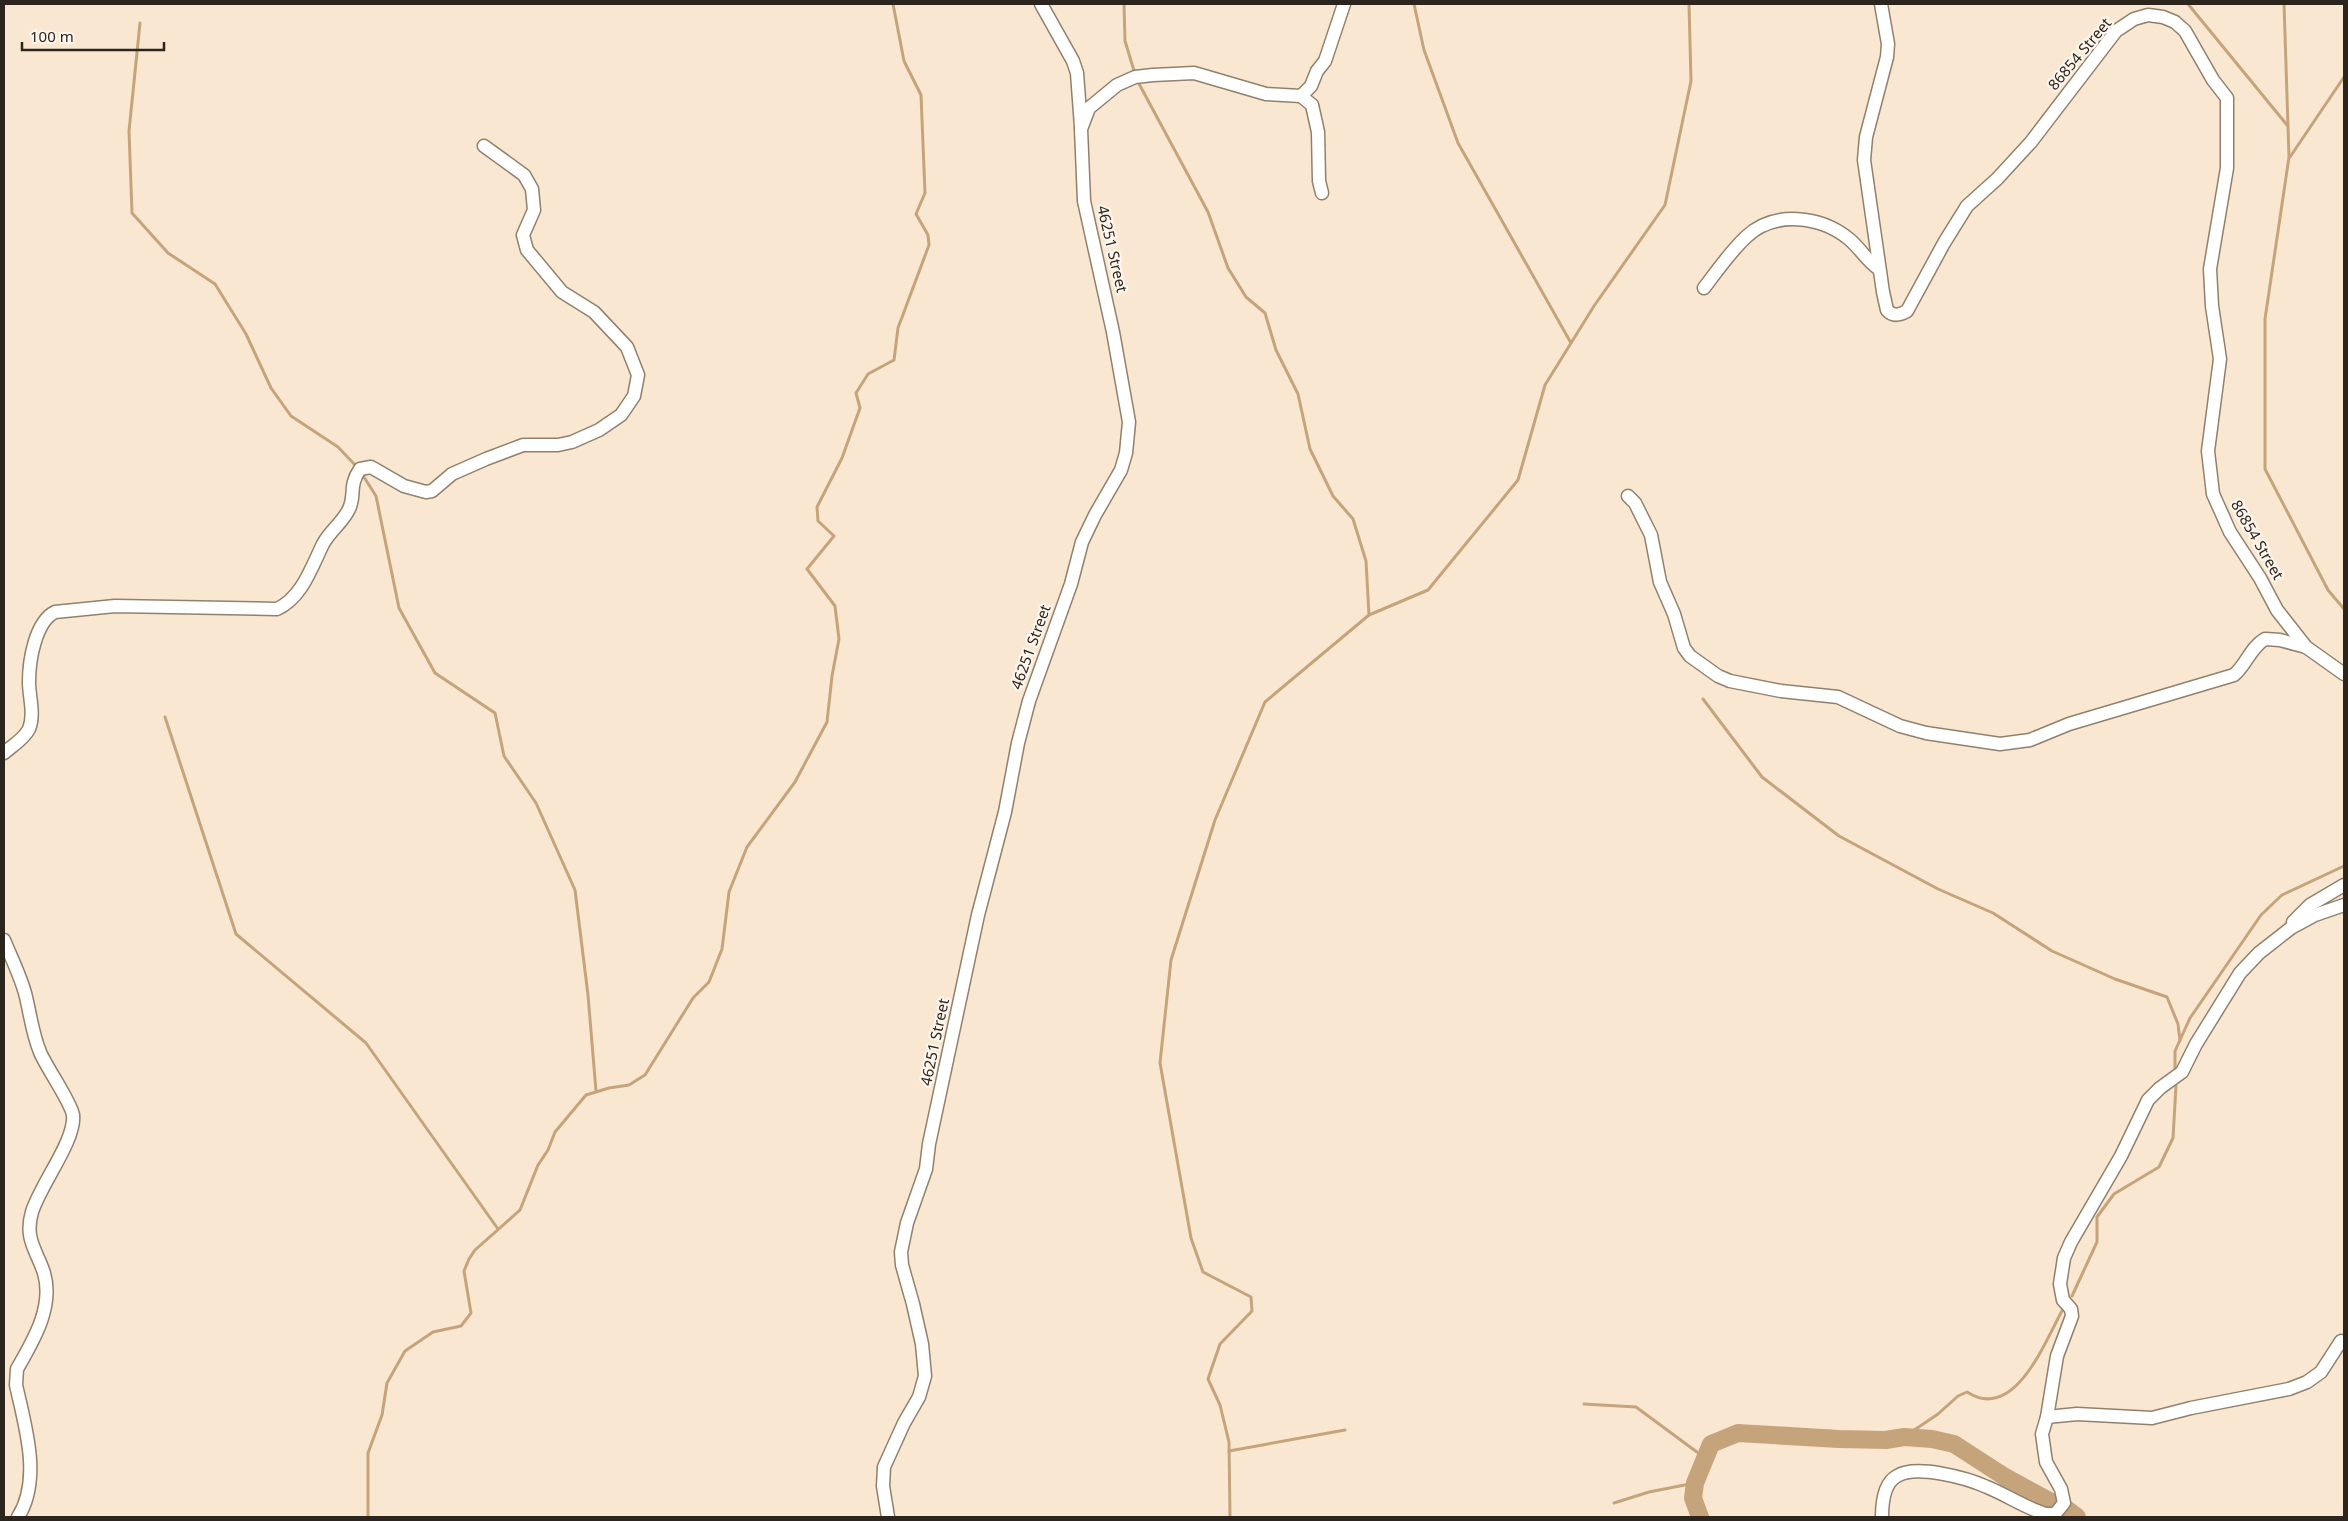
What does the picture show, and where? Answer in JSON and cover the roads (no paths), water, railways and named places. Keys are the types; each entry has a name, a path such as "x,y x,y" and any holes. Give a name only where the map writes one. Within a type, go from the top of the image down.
{"street":[{"path":"1041,4 1046,16 1068,50 1075,67 1081,129"},
{"path":"1322,193 1319,181 1318,132 1312,105 1301,96 1311,86 1325,61 1344,4"},
{"name":"86854 Street","path":"1881,4 1888,44 1887,57 1866,137 1864,160 1878,269 1887,310 1894,314 1901,314 1907,311 1944,243 1967,206 1997,179 2031,142 2116,31 2134,19 2148,15 2163,16 2175,22 2185,31 2213,80 2227,98 2226,176 2210,269 2212,306 2220,359 2208,451 2213,494 2230,532 2260,578 2277,610 2306,646 2344,674"},
{"name":"46251 Street","path":"888,1517 883,1486 884,1467 904,1423 920,1397 925,1376 924,1355 916,1314 902,1265 903,1240 926,1169 929,1144 978,915 1005,812 1029,701 1071,584 1082,542 1121,470 1129,436 1129,422 1113,332 1084,202 1081,129 1089,108 1117,84 1135,77 1194,73 1266,94 1301,96"},
{"path":"4,753 21,739 30,728 32,710 29,681 31,663 42,625 55,612 115,606 278,609 293,600 319,556 323,543 349,510 351,485 360,469 371,467 404,486 426,492 432,491 452,474 486,459 524,446 558,446 584,437 612,422 629,404 634,396 638,375 631,354 627,347 594,312 569,297 554,284 527,250 523,235 534,210 532,189 524,175 484,146"},
{"path":"1704,288 1747,236 1768,224 1790,219 1812,220 1830,227 1849,239 1878,269"},
{"path":"1628,496 1635,503 1651,535 1660,582 1674,614 1684,648 1690,656 1718,676 1730,681 1782,691 1838,697 1900,726 1926,733 2000,744 2030,740 2069,724 2234,675 2243,668 2256,647 2265,639 2280,640 2306,646"},
{"path":"1882,1517 1883,1499 1891,1482 1896,1476 1912,1472 1962,1478 1986,1486 2036,1511 2055,1514 2064,1503 2062,1489 2046,1462 2042,1443 2043,1425 2047,1417 2057,1356 2072,1316 2071,1309 2063,1300 2060,1284 2064,1258 2071,1242 2121,1156 2148,1100 2160,1088 2182,1072 2196,1044 2236,980 2259,953 2281,935 2310,905 2344,885"},
{"path":"2281,935 2315,915 2344,905"},
{"path":"4,940 24,990 39,1051 73,1114 70,1133 42,1189 32,1212 30,1222 33,1250 44,1273 46,1295 42,1320 18,1369 16,1377 16,1385 28,1439 30,1464 26,1500 18,1517"},
{"path":"2047,1417 2087,1414 2152,1418 2191,1408 2289,1389 2307,1382 2321,1372 2341,1341"}],"waterway":[{"path":"368,1517 368,1453 382,1415 387,1383 405,1351 433,1332 461,1326 471,1313 464,1271 469,1259 475,1250 520,1210 538,1165 548,1150 555,1132 586,1095 609,1088 629,1085 645,1075 693,998 709,982 722,949 729,892 747,847 795,782 827,722 832,676 839,639 835,606 807,569 834,536 818,521 817,507 842,458 860,408 856,393 868,374 894,360 898,328 929,245 928,235 916,214 925,193 921,95 904,61 893,4"},
{"path":"1124,4 1125,41 1135,74"},
{"path":"1414,4 1424,50 1458,143 1571,343"},
{"path":"1230,1517 1229,1442 1220,1405 1208,1379 1220,1344 1252,1311 1251,1297 1203,1272 1191,1238 1160,1063 1171,960 1215,820 1265,702 1369,615 1428,590 1518,480 1545,385 1594,306 1665,205 1691,81 1689,4"},
{"path":"2188,4 2287,125"},
{"path":"2284,4 2289,157 2265,319 2265,469 2328,590 2344,609"},
{"path":"140,23 129,131 132,213 168,253 215,284 246,334 271,388 291,416 338,447 357,467"},
{"path":"2290,157 2344,77"},
{"path":"1137,80 1208,212 1228,268 1246,297 1265,313 1276,350 1298,394 1310,449 1333,496 1353,519 1366,561 1369,615"},
{"path":"362,474 376,496 399,608 435,673 495,713 504,756 536,803 575,890 588,995 596,1091"},
{"path":"1703,699 1762,777 1839,836 1938,889 1993,913 2052,951 2115,979 2167,997 2178,1024 2180,1041"},
{"path":"165,717 236,934 366,1043 498,1229"},
{"path":"2175,1071 2175,1051 2190,1018 2261,915 2282,895 2344,866"},
{"path":"2072,1296 2097,1242 2097,1217 2114,1194 2159,1167 2173,1138 2176,1086"},
{"path":"1904,1437 1938,1414 1958,1396 1967,1392 1984,1399 2000,1397 2014,1388 2037,1357 2063,1309"},
{"path":"1584,1404 1636,1407 1705,1458"},
{"path":"1229,1451 1345,1430"},
{"path":"1700,1517 1693,1498 1695,1483 1711,1444 1738,1433 1839,1439 1886,1440 1904,1437 1932,1439 1954,1444 2005,1477 2053,1503"},
{"path":"1614,1503 1649,1492 1695,1483"},
{"path":"2065,1508 2077,1517"}]}
